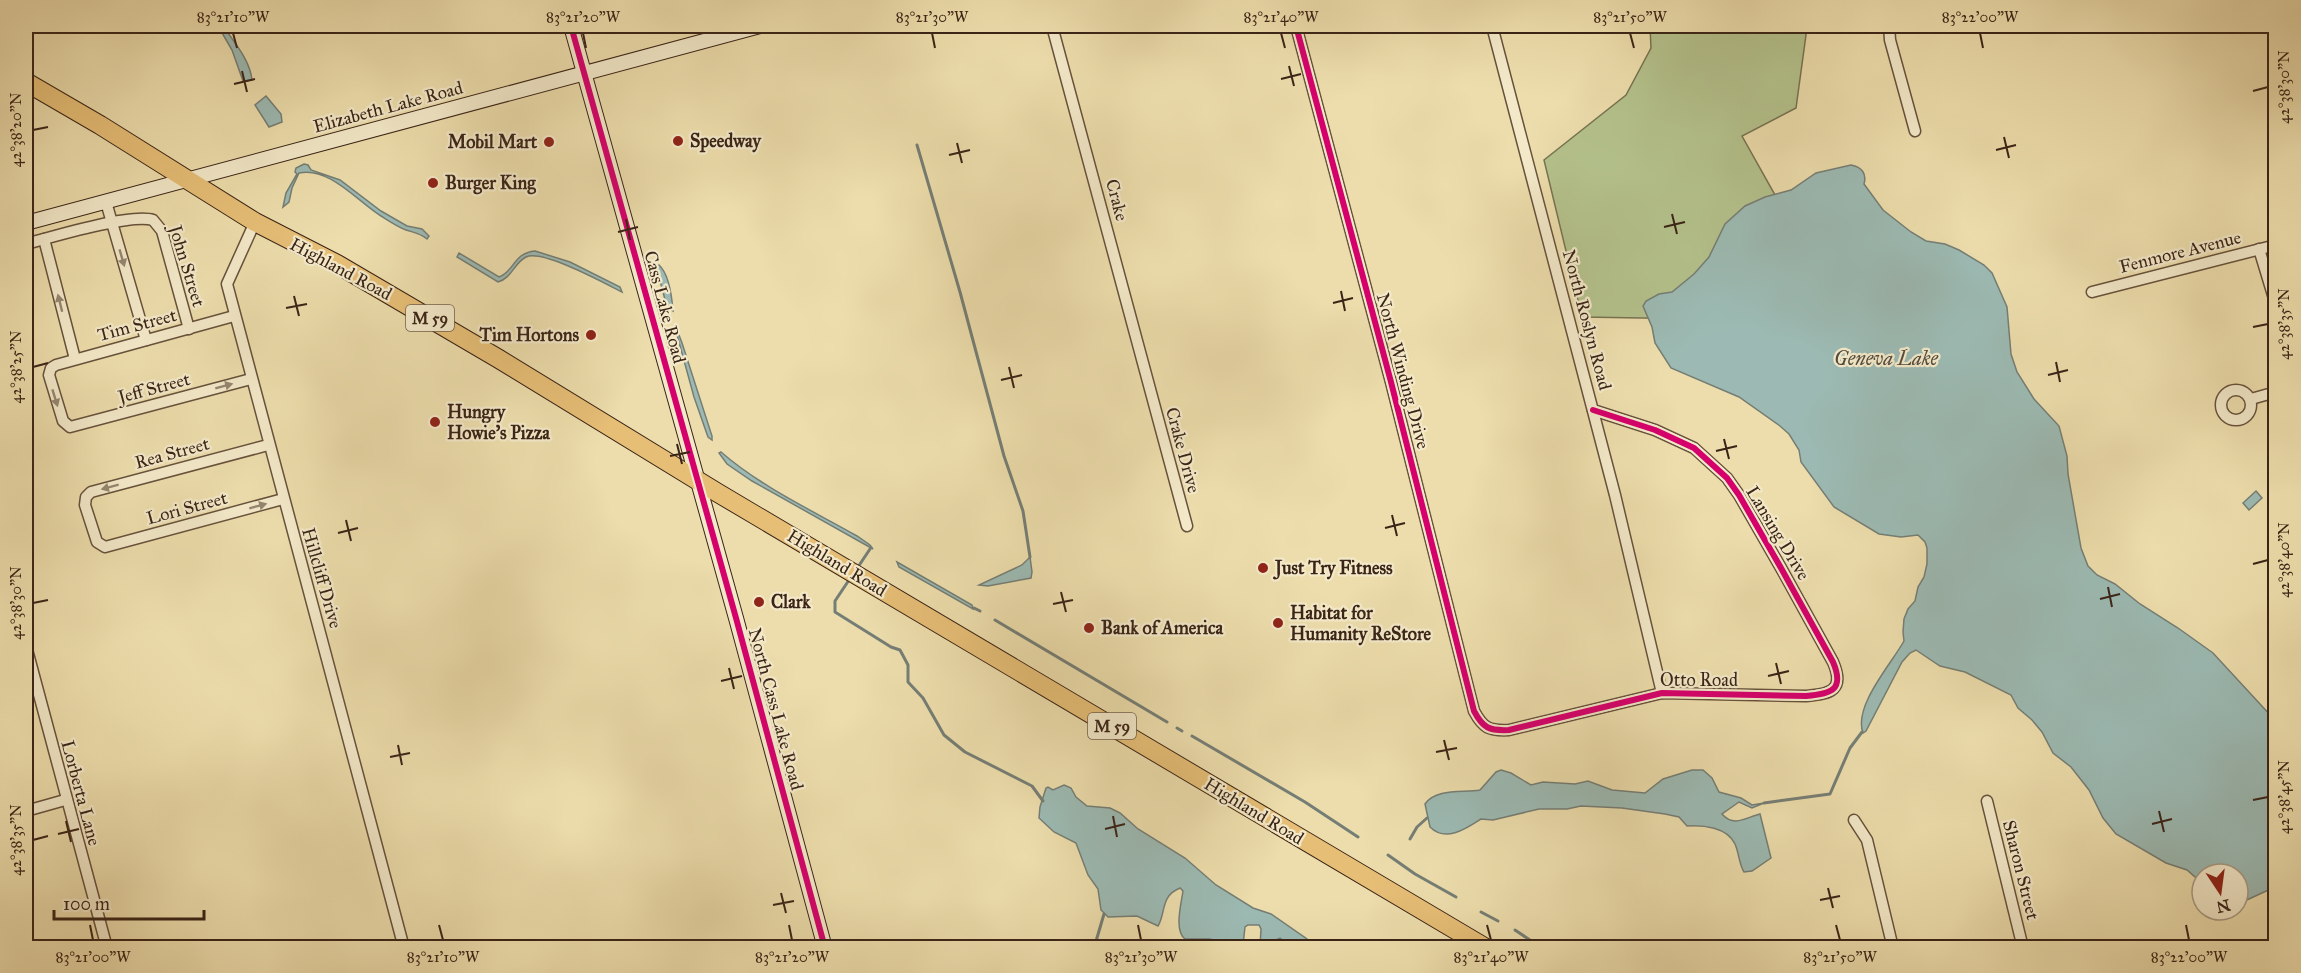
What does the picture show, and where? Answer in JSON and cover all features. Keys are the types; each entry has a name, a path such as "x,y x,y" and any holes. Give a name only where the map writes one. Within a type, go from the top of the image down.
{"highway":[{"name":"M 59","path":"26,82 100,125 186,180"},
{"name":"Highland Road","path":"186,180 255,222 343,267 499,359 697,480 1486,948"}],"street":[{"name":"Cass Lake Road","path":"571,26 697,480"},
{"name":"Elizabeth Lake Road","path":"26,223 584,74 716,32 760,26"},
{"name":"Crake","path":"1052,26 1148,383"},
{"name":"North Winding Drive","path":"1296,26 1391,382 1474,711 1481,724"},
{"name":"North Roslyn Road","path":"1492,26 1593,410 1662,693"},
{"path":"1889,26 1890,40 1915,131"},
{"path":"106,202 146,340"},
{"name":"John Street","path":"26,240 44,239 112,223 151,219 159,225 189,328"},
{"name":"Hillcliff Drive","path":"255,222 227,284 268,445 404,948"},
{"path":"44,239 75,360"},
{"name":"Fenmore Avenue","path":"2092,292 2259,249 2275,248"},
{"path":"2259,249 2273,287 2276,305"},
{"name":"Tim Street","path":"66,425 49,375 50,369 56,364 234,316"},
{"name":"Jeff Street","path":"66,425 72,427 251,379"},
{"name":"Crake Drive","path":"1148,383 1187,526"},
{"path":"2251,399 2276,392"},
{"name":"Lansing Drive","path":"1593,410 1655,430 1694,448 1727,478 1793,588 1839,675"},
{"name":"Rea Street","path":"100,546 93,532 85,503 86,497 91,492 268,445"},
{"name":"North Cass Lake Road","path":"697,480 825,948"},
{"name":"Lori Street","path":"100,546 106,547 283,499"},
{"name":"Lorberta Lane","path":"26,646 106,948"},
{"name":"Otto Road","path":"1481,724 1495,730 1509,730 1662,693 1822,695 1837,686 1839,675"},
{"path":"26,811 65,800"},
{"name":"Sharon Street","path":"1987,801 2023,948"},
{"path":"1854,820 1867,840 1893,948"}],"green space":[{"path":"1650,26 1804,26 1806,35 1796,108 1742,136 1784,211 1702,319 1582,317 1544,160 1626,95 1651,48"}],"water":[{"path":"218,26 223,26 241,51 252,80 243,81 232,50"},
{"path":"266,96 281,114 282,122 269,127 255,105"},
{"path":"304,164 308,165 311,170 340,180 381,211 407,226 422,229 429,236 427,239 420,234 397,226 332,180 310,172 299,173 289,202 283,207 286,193 297,174 296,168"},
{"name":"Geneva Lake","path":"1851,165 1858,167 1865,177 1864,184 1883,210 1926,241 1945,244 1959,250 1984,265 1992,273 2007,307 2011,354 2017,372 2034,399 2059,426 2067,456 2081,548 2088,566 2097,575 2115,584 2140,604 2213,653 2276,722 2275,887 2250,898 2250,862 2190,862 2190,873 2166,863 2116,834 2103,818 2089,790 2071,767 2053,753 2042,732 2018,708 2011,695 1965,672 1940,666 1916,650 1902,662 1863,733 1861,722 1868,698 1904,641 1904,619 1908,609 1915,601 1927,564 1925,542 1918,535 1901,537 1879,534 1834,507 1801,462 1799,450 1789,434 1780,426 1739,397 1671,368 1655,343 1652,327 1643,306 1646,301 1659,294 1672,292 1694,274 1709,257 1725,224 1745,206 1765,197 1791,190 1816,173"},
{"path":"535,251 570,262 620,287 622,292 573,268 545,258 526,257 507,277 498,282 457,257 459,253 499,277 508,271 522,255"},
{"path":"659,265 668,280 673,311 667,307 656,266"},
{"path":"677,335 682,343 712,440 708,437 694,397"},
{"path":"721,452 769,487 857,536 873,549 752,481 727,464 719,453"},
{"path":"2256,491 2262,498 2249,510 2243,503"},
{"path":"1030,557 1031,578 988,586 979,585 1022,565"},
{"path":"897,562 972,605 973,609 899,567"},
{"path":"1501,770 1531,785 1543,782 1575,784 1588,781 1612,790 1645,793 1663,779 1692,770 1703,770 1712,778 1719,792 1741,798 1752,805 1764,803 1752,808 1739,802 1722,814 1736,821 1760,814 1771,858 1752,871 1744,872 1735,844 1721,831 1714,828 1687,826 1679,817 1622,808 1581,806 1567,809 1539,809 1493,820 1481,819 1463,830 1449,834 1436,832 1430,827 1425,804 1430,799 1443,793 1480,790 1496,772"},
{"path":"1064,785 1071,788 1076,797 1087,806 1110,808 1120,813 1138,829 1185,858 1216,885 1253,908 1271,914 1307,939 1308,947 1291,947 1280,938 1260,947 1261,929 1259,925 1245,927 1243,945 1209,939 1185,939 1179,924 1183,891 1180,888 1169,895 1166,900 1158,926 1137,916 1108,917 1101,910 1098,889 1088,875 1076,843 1054,832 1039,818 1046,788 1053,790"}],"waterway":[{"path":"917,145 960,292 1004,456 1023,511 1030,557"},
{"path":"858,567 870,549"},
{"path":"849,580 835,601 835,612 891,647 900,650 908,665 908,682 923,698 944,735 965,752 1032,786 1043,801"},
{"path":"974,608 980,611"},
{"path":"995,620 1167,722"},
{"path":"1177,728 1182,731"},
{"path":"1764,803 1830,794 1850,748 1862,732"},
{"path":"1192,736 1305,802 1358,837"},
{"path":"1410,839 1417,827 1427,818"},
{"path":"1388,855 1415,874 1456,897"},
{"path":"1481,912 1498,921"},
{"path":"1094,948 1104,914"},
{"path":"1515,930 1542,948"}],"cycle path":[{"path":"571,26 736,618 825,948"},
{"path":"1296,26 1391,382 1474,711 1480,721 1492,729 1509,730 1662,693 1806,696 1822,694 1833,689 1837,679 1833,662 1739,495 1727,478 1694,448 1655,430 1593,410"}],"place":[{"name":"Speedway","path":"678,141"},
{"name":"Mobil Mart","path":"549,142"},
{"name":"Burger King","path":"433,183"},
{"name":"Tim Hortons","path":"591,335"},
{"name":"Hungry Howie's Pizza","path":"435,422"},
{"name":"Just Try Fitness","path":"1263,568"},
{"name":"Clark","path":"759,602"},
{"name":"Habitat for Humanity ReStore","path":"1278,623"},
{"name":"Bank of America","path":"1089,628"}]}
